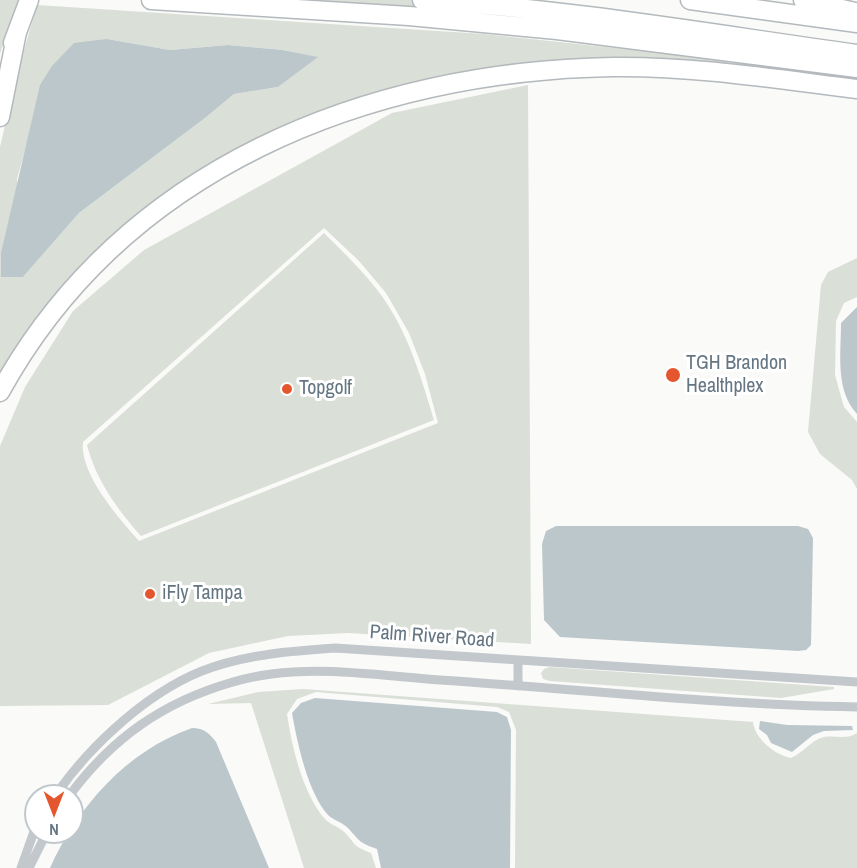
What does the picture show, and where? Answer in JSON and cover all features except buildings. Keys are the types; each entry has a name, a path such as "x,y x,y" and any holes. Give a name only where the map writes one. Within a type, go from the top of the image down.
{"highway":[{"path":"0,76 28,0"},
{"path":"151,0 409,16 523,27 857,68"},
{"path":"422,0 498,5 591,16 857,54"},
{"path":"550,0 857,45"},
{"path":"690,0 857,23"},
{"path":"803,0 857,12"},
{"path":"0,117 17,32"},
{"path":"0,392 26,349 69,291 144,219 194,183 246,152 310,124 376,102 442,86 509,74 561,70 614,67 683,69 857,89"}],"street":[{"name":"Palm River Road","path":"64,784 100,739 157,696 211,668 269,653 335,648 857,682"},
{"path":"518,660 518,686"},
{"path":"78,784 92,766 122,736 178,701 234,681 285,672 788,706 857,706"},
{"path":"21,868 30,844"},
{"path":"29,868 41,844"}],"shaded area":[{"path":"0,0 18,0 0,54"},
{"path":"313,0 467,0 565,23"},
{"path":"37,5 484,34 728,60 726,68 405,90 167,196 0,382 0,147 17,74","holes":["107,39 170,50 228,45 283,50 317,57 278,87 234,94 79,213 23,277 17,179 33,122"]},
{"path":"107,39 170,50 228,45 283,50 318,57 278,87 234,94 79,213 23,277 1,277 1,253 40,85 52,66 74,43"},
{"path":"528,85 531,644 348,633 288,636 209,653 108,705 0,706 0,446 25,387 73,311 144,250 392,113","holes":["324,228 359,261 386,293 409,333 425,374 438,423 139,541 111,508 94,481 83,454 83,442"]},
{"name":"Topgolf","path":"324,233 368,279 399,324 413,355 434,420 141,536 108,493 87,445"},
{"path":"857,258 857,297 844,303 836,321 835,375 844,407 857,422 857,489 852,480 820,454 808,432 821,285 828,272"},
{"path":"857,307 857,414 845,394 840,359 841,323"},
{"path":"556,526 798,526 808,529 813,538 811,645 806,650 798,651 560,637 544,620 542,544 546,531"},
{"path":"550,667 834,687 834,689 781,698 550,681 543,679 541,673"},
{"path":"303,689 753,722 758,734 767,745 779,754 791,758 824,737 841,737 857,733 857,868 515,868 516,730 509,712 497,707 316,692 297,699 287,714 299,768 316,807 324,818 343,831 357,846 371,853 376,868 304,868 251,703 208,704 258,692"},
{"path":"315,698 497,712 507,717 511,730 510,868 381,868 377,849 363,843 346,826 328,815 309,781 292,713 301,703"},
{"path":"760,721 787,725 852,726 853,730 824,731 813,735 792,752 771,743 767,735 759,729"},
{"path":"192,728 206,732 216,742 269,868 50,868 62,844 84,844 84,810 106,784 146,751"}],"place":[{"name":"TGH Brandon Healthplex","path":"673,375"},
{"name":"Topgolf","path":"287,389"},
{"name":"iFly Tampa","path":"150,594"}]}
